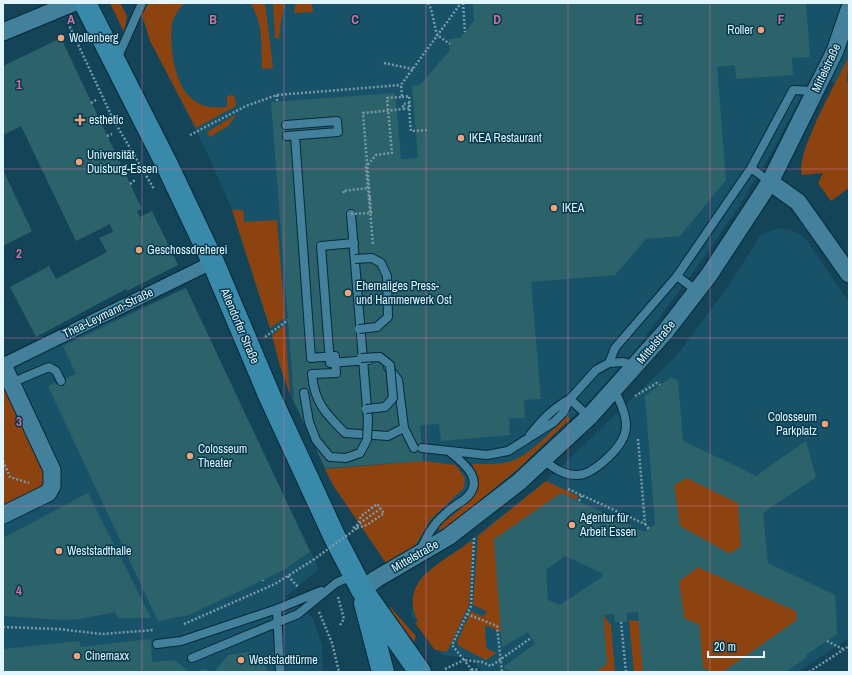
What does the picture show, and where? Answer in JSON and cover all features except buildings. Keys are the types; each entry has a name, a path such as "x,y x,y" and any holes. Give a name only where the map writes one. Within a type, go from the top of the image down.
{"main road":[{"name":"Altendorfer Straße","path":"85,3 167,165 213,262 280,419 358,582 420,672"},
{"name":"Altendorfer Straße","path":"358,582 383,672"}],"street":[{"path":"3,32 73,3"},
{"name":"Mittelstraße","path":"358,582 376,579 448,537 519,482 589,417 636,366 697,291 770,182 835,51 849,10"},
{"path":"770,182 798,202 848,272"},
{"name":"Thea-Leymann-Straße","path":"52,486 52,470 3,365 213,262"},
{"path":"3,515 48,493 52,486"}],"lane":[{"path":"115,64 142,3"},
{"path":"609,363 615,348 677,276 751,168 793,90 816,91"},
{"path":"286,125 337,121 338,132 291,136 311,358 335,356 336,373 312,374 313,391 328,416 345,433 388,436 404,428"},
{"path":"751,168 770,182"},
{"path":"351,215 367,419"},
{"path":"304,393 309,422 316,440 330,457 346,458 360,453 367,440 367,408 353,242"},
{"path":"353,242 320,245 329,361 380,358 390,366 392,398 385,405 367,408"},
{"path":"355,260 372,258 381,263 387,276 388,317 378,327 359,328"},
{"path":"355,260 359,328"},
{"path":"677,276 697,291"},
{"path":"363,359 379,360 389,367 398,380 404,428 418,448 487,455 508,451 554,422 563,413 570,399 596,370 609,363 623,362 636,366"},
{"path":"11,383 49,367 56,371 61,381"},
{"path":"543,460 567,474 578,476 589,472 602,463 621,445 626,435 626,423 622,404 614,390"},
{"path":"570,399 589,417"},
{"path":"419,553 432,526 469,495 472,488 474,479 471,472 465,464 450,452"},
{"path":"156,644 181,641 277,609 330,587 358,582"},
{"path":"192,658 278,621 298,614 330,587"},
{"path":"277,609 280,672"}],"path":[{"path":"428,3 431,9 437,35 450,44"},
{"path":"402,97 401,86 462,3"},
{"path":"462,3 465,32"},
{"path":"384,63 414,69"},
{"path":"190,136 246,106 277,95 401,86"},
{"path":"277,95 277,102"},
{"path":"351,215 371,213 363,113 403,109 410,108 409,96 387,98 392,153 376,154 366,167 369,198 371,198"},
{"path":"91,103 96,100"},
{"path":"403,109 403,104 409,103 411,131 428,130"},
{"path":"107,136 112,134"},
{"path":"130,184 135,180"},
{"path":"344,193 343,191 368,188"},
{"path":"250,347 288,320"},
{"path":"635,396 657,383 660,385"},
{"path":"635,390 636,404"},
{"path":"638,434 645,524"},
{"path":"3,461 10,477 30,483 52,486"},
{"path":"566,488 645,524 649,529"},
{"path":"579,501 582,495"},
{"path":"177,627 275,584 313,560 357,528 370,524 384,514 377,504 361,516 357,528"},
{"path":"368,518 380,509"},
{"path":"474,536 475,544 471,606 452,645 472,671 480,670"},
{"path":"317,608 332,643 339,672"},
{"path":"467,614 497,626 502,672"},
{"path":"340,625 344,619"},
{"path":"621,622 626,672"},
{"path":"3,627 58,629 102,634 156,630"},
{"path":"445,669 464,660 482,662 491,666 531,638"},
{"path":"827,641 844,649"},
{"path":"809,672 849,646"}],"shaded area":[{"path":"110,3 120,3 127,16 124,32"},
{"path":"137,3 849,3 849,56 836,84 815,70 773,150 736,211 697,267 636,349 592,398 518,469 447,528 386,563 333,485 292,399 232,210 209,157 150,39"},
{"path":"149,3 185,3 174,18 171,32 171,42 176,73 185,91 190,97 194,101 203,105 212,107 227,107 227,96 233,95 236,106 196,128 150,41 142,14"},
{"path":"250,3 265,3 273,68 262,69 260,26 258,18"},
{"path":"273,3 285,3 279,39 275,38"},
{"path":"296,3 312,3 313,12 294,13"},
{"path":"849,56 847,80 849,86 849,188 831,201 818,183 823,173 802,175 802,165 811,134 827,98"},
{"path":"237,114 228,126 210,137 207,132"},
{"path":"232,210 243,210 244,222 277,220 285,318 270,328"},
{"path":"779,228 791,230 805,238 849,302 849,638 798,672 482,672 471,658 442,655 411,615 418,581 546,481 678,354 724,292 761,235"},
{"path":"186,288 319,569 285,597 295,600 313,619 322,645 323,672 3,672 3,516 7,366"},
{"path":"285,325 290,395 280,366 272,335"},
{"path":"3,371 50,485 3,513"},
{"path":"567,416 570,419 518,469 441,532 439,528 442,524 465,505 475,491 477,484 476,474 472,464 500,464 517,459 540,442"},
{"path":"423,461 456,465 465,478 464,488 430,520 415,546 386,563 333,485 325,469"},
{"path":"687,478 738,503 741,546 730,554 680,526 674,485"},
{"path":"546,481 578,496 577,500 561,493 501,632 485,625 486,648 496,653 486,660 459,646 457,642 471,611 484,617 486,611 473,605 478,536"},
{"path":"471,541 473,543 469,605 447,652 435,650 415,623 418,622 413,607 413,594 418,583 426,574 436,565"},
{"path":"698,567 796,611 797,620 723,672 713,672 703,668 699,625 684,618 679,581"},
{"path":"390,607 416,636 414,642 389,610"},
{"path":"603,615 611,625 615,672 595,672 607,664"},
{"path":"629,620 639,621 643,672 634,672"}],"place":[{"name":"Roller","path":"761,30"},
{"name":"Wollenberg","path":"61,38"},
{"name":"esthetic","path":"80,120"},
{"name":"IKEA Restaurant","path":"461,138"},
{"name":"Universität Duisburg-Essen","path":"79,162"},
{"name":"IKEA","path":"554,208"},
{"name":"Geschossdreherei","path":"139,250"},
{"name":"Ehemaliges Press- und Hammerwerk Ost","path":"348,293"},
{"name":"Colosseum Parkplatz","path":"825,424"},
{"name":"Colosseum Theater","path":"190,456"},
{"name":"Agentur für Arbeit Essen","path":"572,525"},
{"name":"Weststadthalle","path":"59,551"},
{"name":"Cinemaxx","path":"77,656"},
{"name":"Weststadttürme","path":"241,660"}]}
